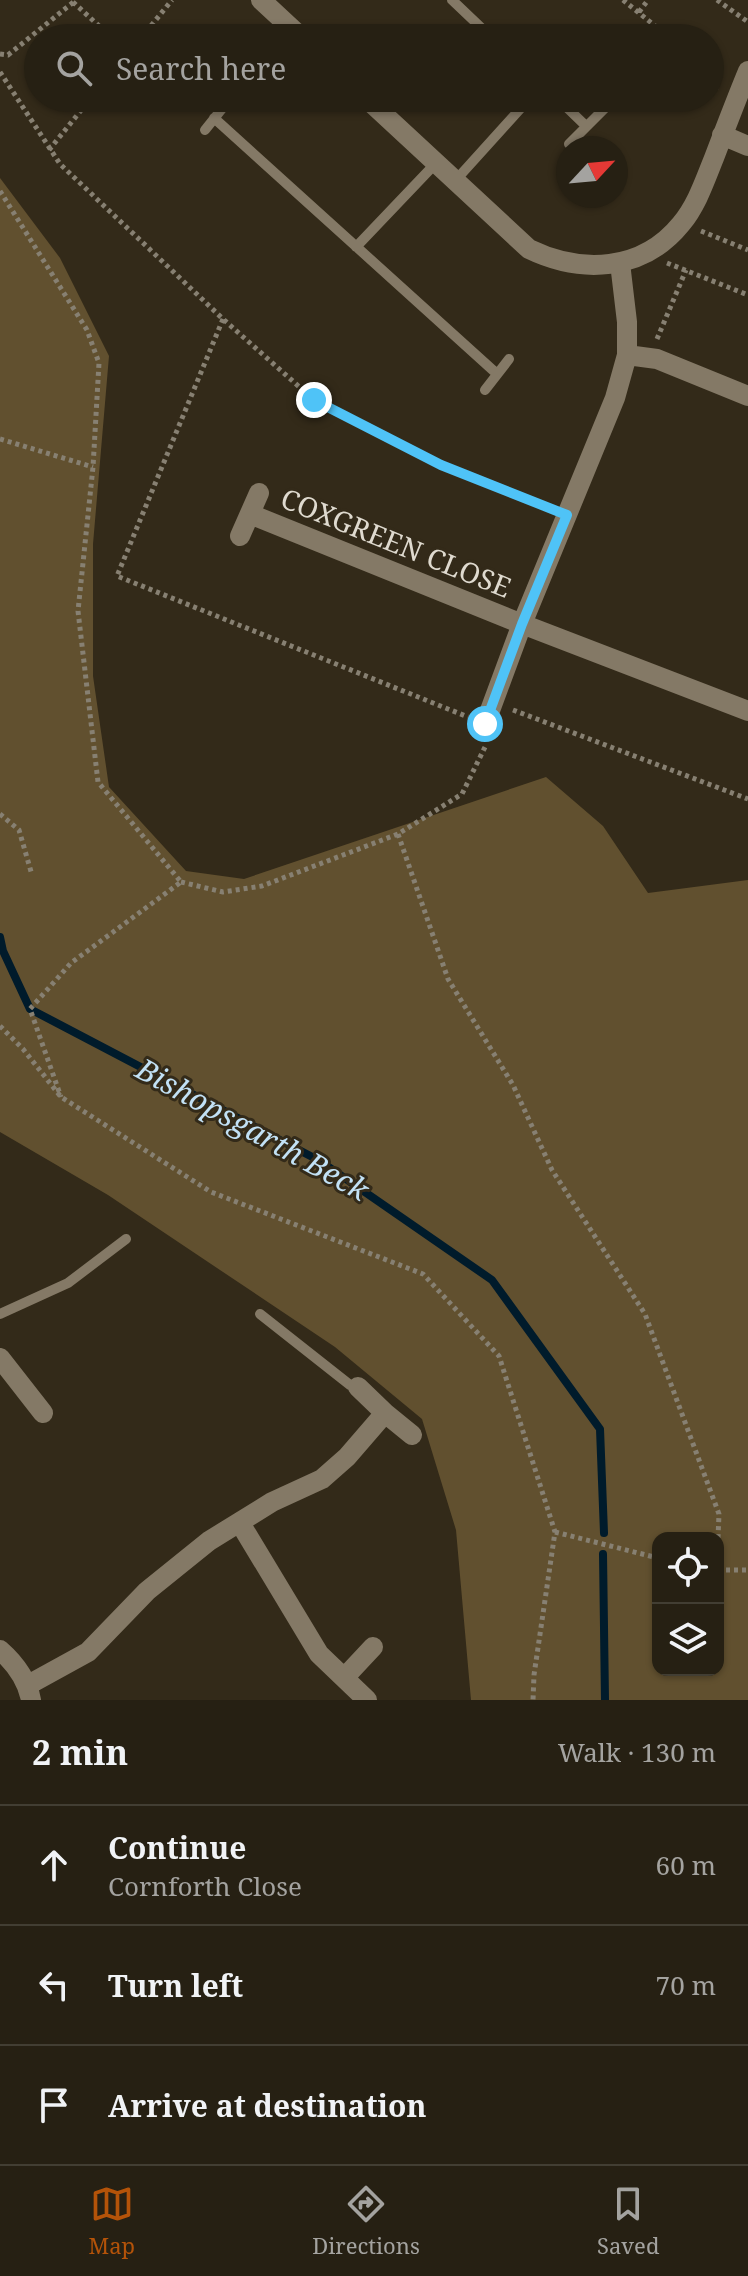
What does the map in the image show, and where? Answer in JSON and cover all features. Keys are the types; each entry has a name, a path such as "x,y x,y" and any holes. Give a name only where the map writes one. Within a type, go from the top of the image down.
{"street":[{"path":"261,0 287,24"},
{"path":"381,112 529,249 554,261 580,266 620,263 659,244 682,223 699,193 748,71"},
{"path":"722,135 748,146"},
{"path":"485,724 522,624 615,398 627,355 627,322 620,263"},
{"path":"627,355 657,359 748,396"},
{"name":"COXGREEN CLOSE","path":"240,536 259,493"},
{"name":"COXGREEN CLOSE","path":"250,514 748,711"},
{"path":"0,1357 43,1413"},
{"path":"358,1387 412,1435"},
{"path":"0,1650 12,1661 30,1693 88,1652 177,1564 272,1502 322,1479 347,1457 385,1413"},
{"path":"240,1523 319,1654 367,1700"},
{"path":"344,1678 373,1647"}],"lane":[{"path":"452,0 477,24"},
{"path":"205,130 219,112"},
{"path":"455,181 517,112"},
{"path":"572,112 586,126"},
{"path":"577,136 601,112"},
{"path":"214,118 496,373"},
{"path":"356,247 436,163"},
{"path":"485,390 509,359"},
{"path":"0,1314 68,1283 126,1239"},
{"path":"260,1314 350,1385 358,1387"}],"path":[{"path":"152,24 172,0"},
{"path":"623,0 653,24"},
{"path":"639,12 648,0"},
{"path":"717,0 748,22"},
{"path":"46,24 74,1 98,24"},
{"path":"0,54 8,55 24,42"},
{"path":"0,72 24,110"},
{"path":"25,112 60,164 223,319 314,400 441,465 567,515"},
{"path":"49,150 80,112"},
{"path":"0,191 87,330 99,363 93,467 78,611 98,782 181,882 223,892 262,886 398,834 462,794 494,729 117,576 223,319"},
{"path":"682,223 748,250"},
{"path":"664,261 748,295"},
{"path":"655,345 686,270"},
{"path":"0,439 93,467"},
{"path":"493,702 748,799"},
{"path":"0,814 19,830 32,875"},
{"path":"398,834 448,979 513,1085 552,1170 645,1314 719,1514 718,1532"},
{"path":"61,1097 30,1009 71,963 181,882"},
{"path":"0,1026 23,1049 61,1097 211,1192 423,1274 499,1356 555,1532 533,1700"},
{"path":"555,1532 652,1556"},
{"path":"724,1570 748,1570"}],"shaded area":[{"path":"0,178 60,258 109,356 93,544 93,676 109,787 186,871 244,879 546,777 603,826 648,893 748,880 748,1700 471,1700 456,1530 422,1419 335,1347 108,1195 0,1132"}],"waterway":[{"name":"Bishopsgarth Beck","path":"0,937 3,951 30,1009 320,1161 492,1280 600,1429 604,1533"},
{"name":"Bishopsgarth Beck","path":"603,1554 605,1700"}],"route":[{"path":"314,400 441,465 567,515 485,724"}]}
